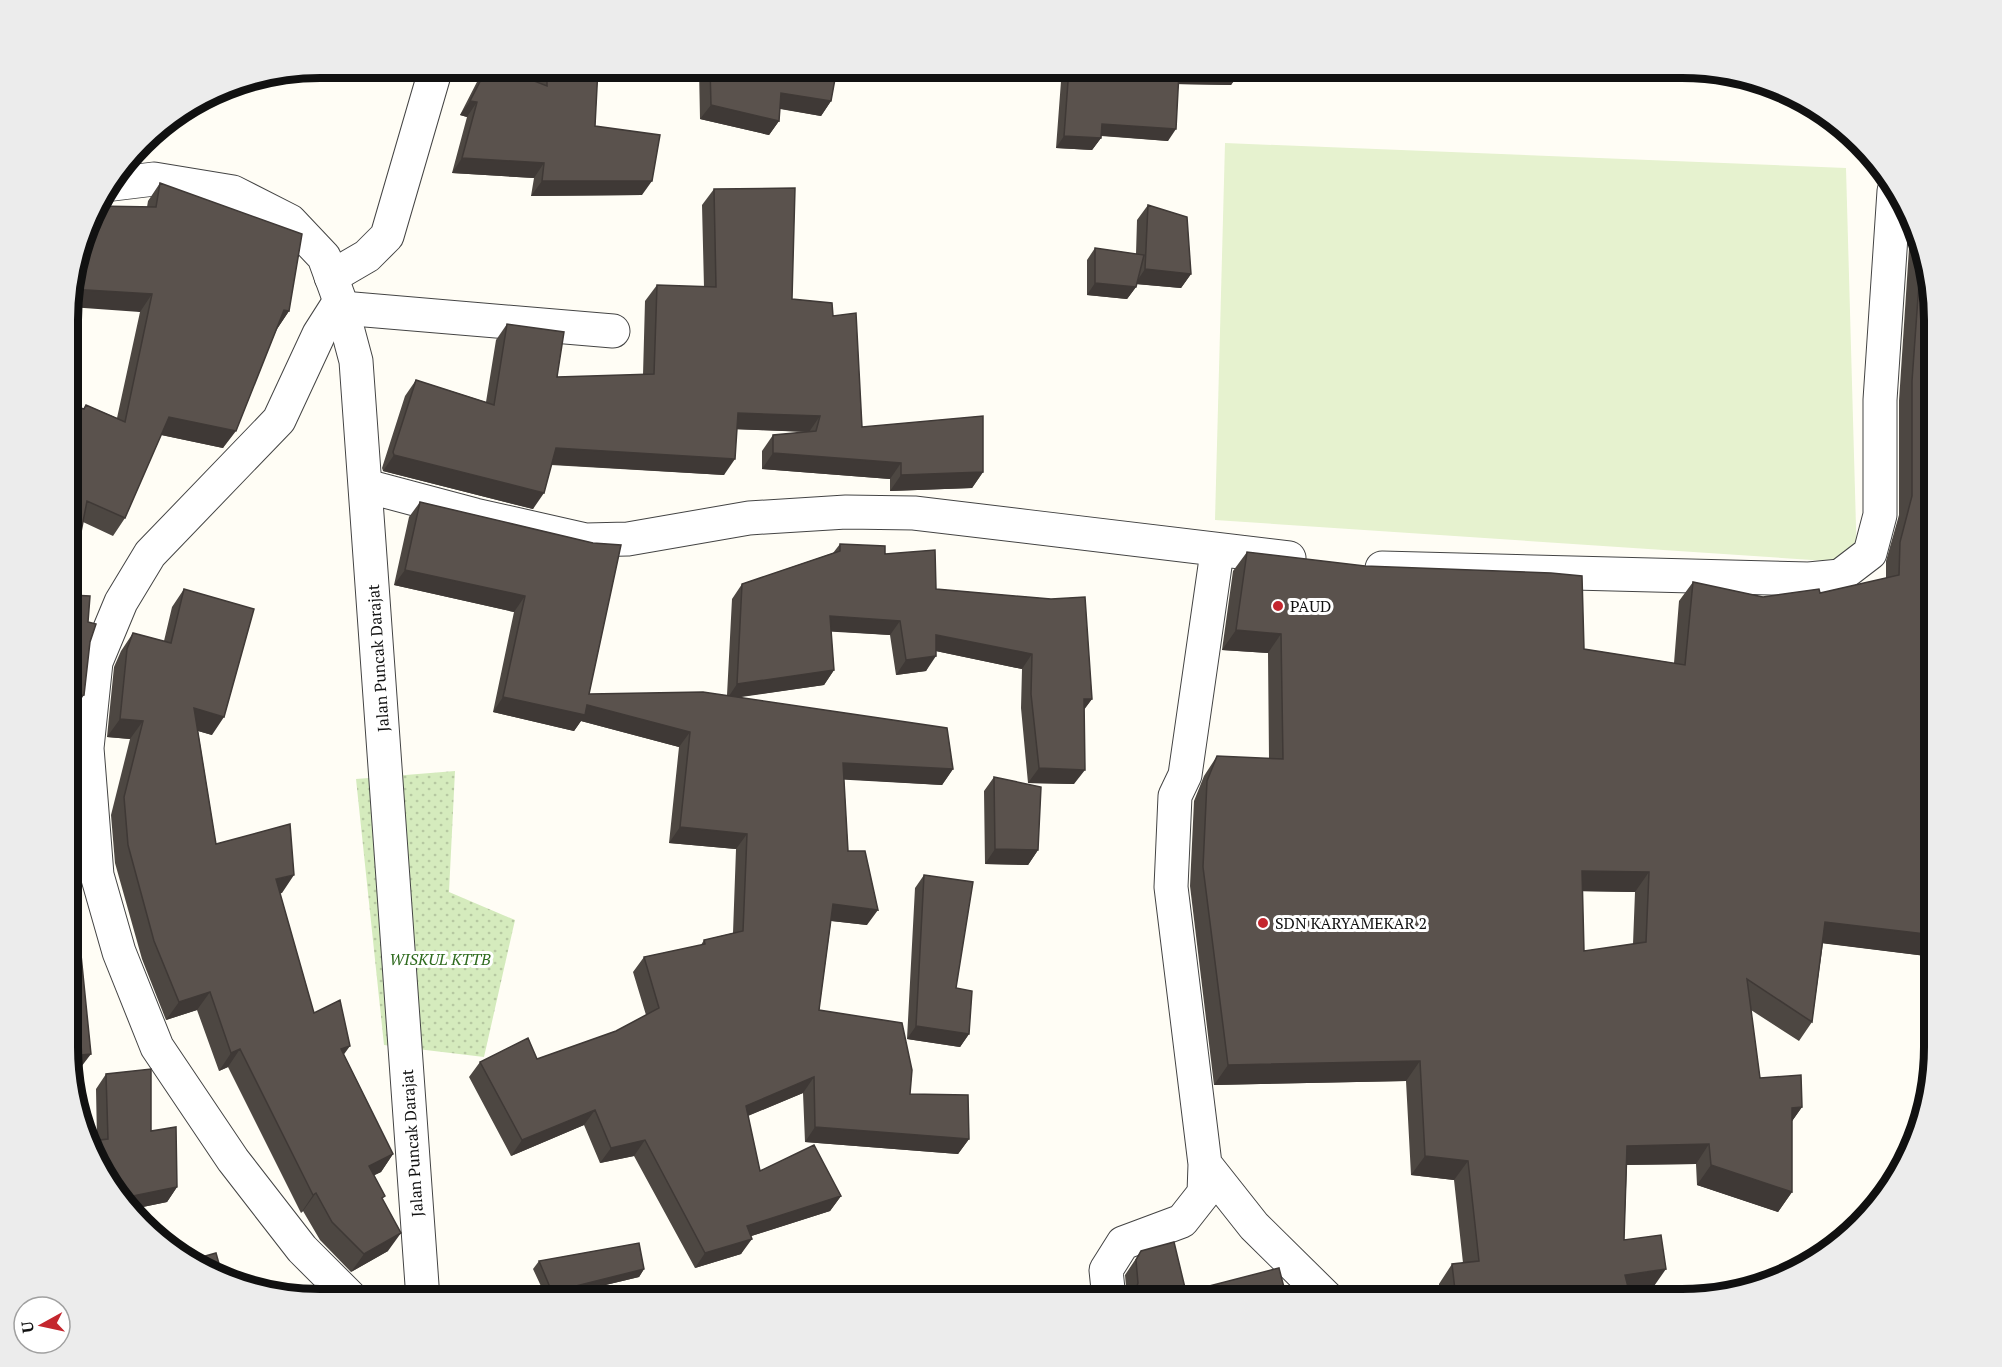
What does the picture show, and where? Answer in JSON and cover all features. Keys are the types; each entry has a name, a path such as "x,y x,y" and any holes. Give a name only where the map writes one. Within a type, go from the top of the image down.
{"street":[{"path":"342,1289 302,1249 233,1160 157,1047 119,952 97,875 87,748 96,662 121,602 150,554 279,420 338,295 367,256 387,236 433,78"},
{"name":"Jalan Puncak Darajat","path":"122,182 154,179 232,192 290,221 324,257 338,295 356,361 422,1289"},
{"path":"366,486 475,515 586,540 628,539 749,518 846,512 914,513 1117,537 1217,552 1338,565 1809,579 1840,576 1870,553 1881,515 1881,400 1893,202"},
{"path":"338,295 613,331"},
{"path":"1108,1289 1106,1270 1123,1243 1182,1221 1204,1193 1205,1164 1171,887 1175,796 1185,775 1217,552"},
{"path":"1205,1164 1254,1226 1318,1289"}],"green space":[{"path":"1225,143 1846,168 1857,563 1215,520"},
{"name":"WISKUL KTTB","path":"455,771 449,892 515,920 484,1057 384,1045 356,779"}],"building":[{"path":"482,78 526,78 547,86 547,78 597,78 595,126 660,135 652,181 542,181 544,163 462,158 477,102 470,101"},
{"path":"710,78 835,78 831,101 781,93 779,121 711,105"},
{"path":"1068,78 1179,78 1176,129 1102,124 1101,138 1064,136"},
{"path":"160,183 302,234 289,311 284,310 236,431 169,417 125,518 87,501 78,548 78,407 84,409 86,405 125,422 152,294 80,290 86,260 88,261 91,242 106,206 156,207"},
{"path":"795,188 792,299 832,303 833,316 856,313 862,427 983,416 983,472 901,475 901,463 773,453 773,435 816,431 820,416 738,413 735,459 556,448 544,493 394,455 393,452 416,380 494,405 507,324 564,332 557,377 654,374 657,285 716,287 714,189"},
{"path":"1148,205 1187,217 1191,274 1145,269"},
{"path":"1095,248 1144,255 1136,287 1095,283"},
{"path":"1920,276 1924,320 1924,934 1825,922 1812,1022 1747,979 1760,1078 1801,1075 1802,1107 1792,1108 1792,1192 1711,1165 1709,1144 1627,1146 1624,1240 1661,1235 1666,1269 1625,1275 1628,1289 1455,1289 1452,1264 1479,1261 1468,1161 1425,1156 1420,1061 1228,1065 1203,867 1207,781 1217,756 1283,759 1281,634 1236,630 1247,552 1365,566 1582,576 1584,649 1685,665 1693,582 1763,597 1819,589 1820,593 1899,575 1900,542 1912,496 1912,381","holes":["1582,871 1649,872 1646,942 1584,951"]},
{"path":"420,502 593,543 621,545 589,694 703,692 947,728 953,769 843,763 848,851 865,851 878,910 833,904 819,1010 902,1023 912,1070 910,1094 968,1095 969,1139 815,1127 814,1077 746,1106 760,1171 814,1145 841,1196 747,1226 752,1239 705,1253 645,1140 611,1148 595,1110 522,1140 480,1062 528,1038 537,1059 616,1031 659,1008 644,957 705,944 704,940 743,931 747,834 680,827 690,732 587,705 585,715 503,697 525,596 405,570"},
{"path":"840,544 885,546 885,554 935,550 936,589 1051,599 1085,597 1092,699 1084,699 1085,770 1039,768 1031,694 1032,654 936,635 936,656 906,660 900,621 830,616 834,670 737,684 742,584 840,551"},
{"path":"184,589 254,609 224,717 194,708 216,844 290,824 294,875 276,879 314,1013 340,1000 350,1046 341,1049 393,1154 369,1166 385,1196 382,1198 401,1233 364,1254 332,1222 316,1193 313,1195 240,1049 231,1053 210,992 179,1002 154,941 128,845 124,797 143,721 120,719 127,649 133,633 171,643"},
{"path":"78,595 90,596 88,622 96,624 90,642 84,695 78,696"},
{"path":"994,777 1041,787 1038,850 995,849"},
{"path":"924,875 973,882 956,988 972,991 969,1034 916,1026"},
{"path":"78,925 91,1054 79,1055"},
{"path":"151,1069 151,1131 176,1127 177,1187 130,1197 110,1168 97,1140 108,1139 106,1074"},
{"path":"1174,1242 1185,1289 1136,1289 1138,1283 1136,1260 1141,1251"},
{"path":"639,1243 644,1269 564,1289 551,1289 539,1261"},
{"path":"216,1253 220,1267 213,1264 200,1257"},
{"path":"1279,1268 1284,1289 1198,1289"}],"place":[{"name":"PAUD","path":"1278,606"},
{"name":"SDN KARYAMEKAR 2","path":"1263,923"}]}
